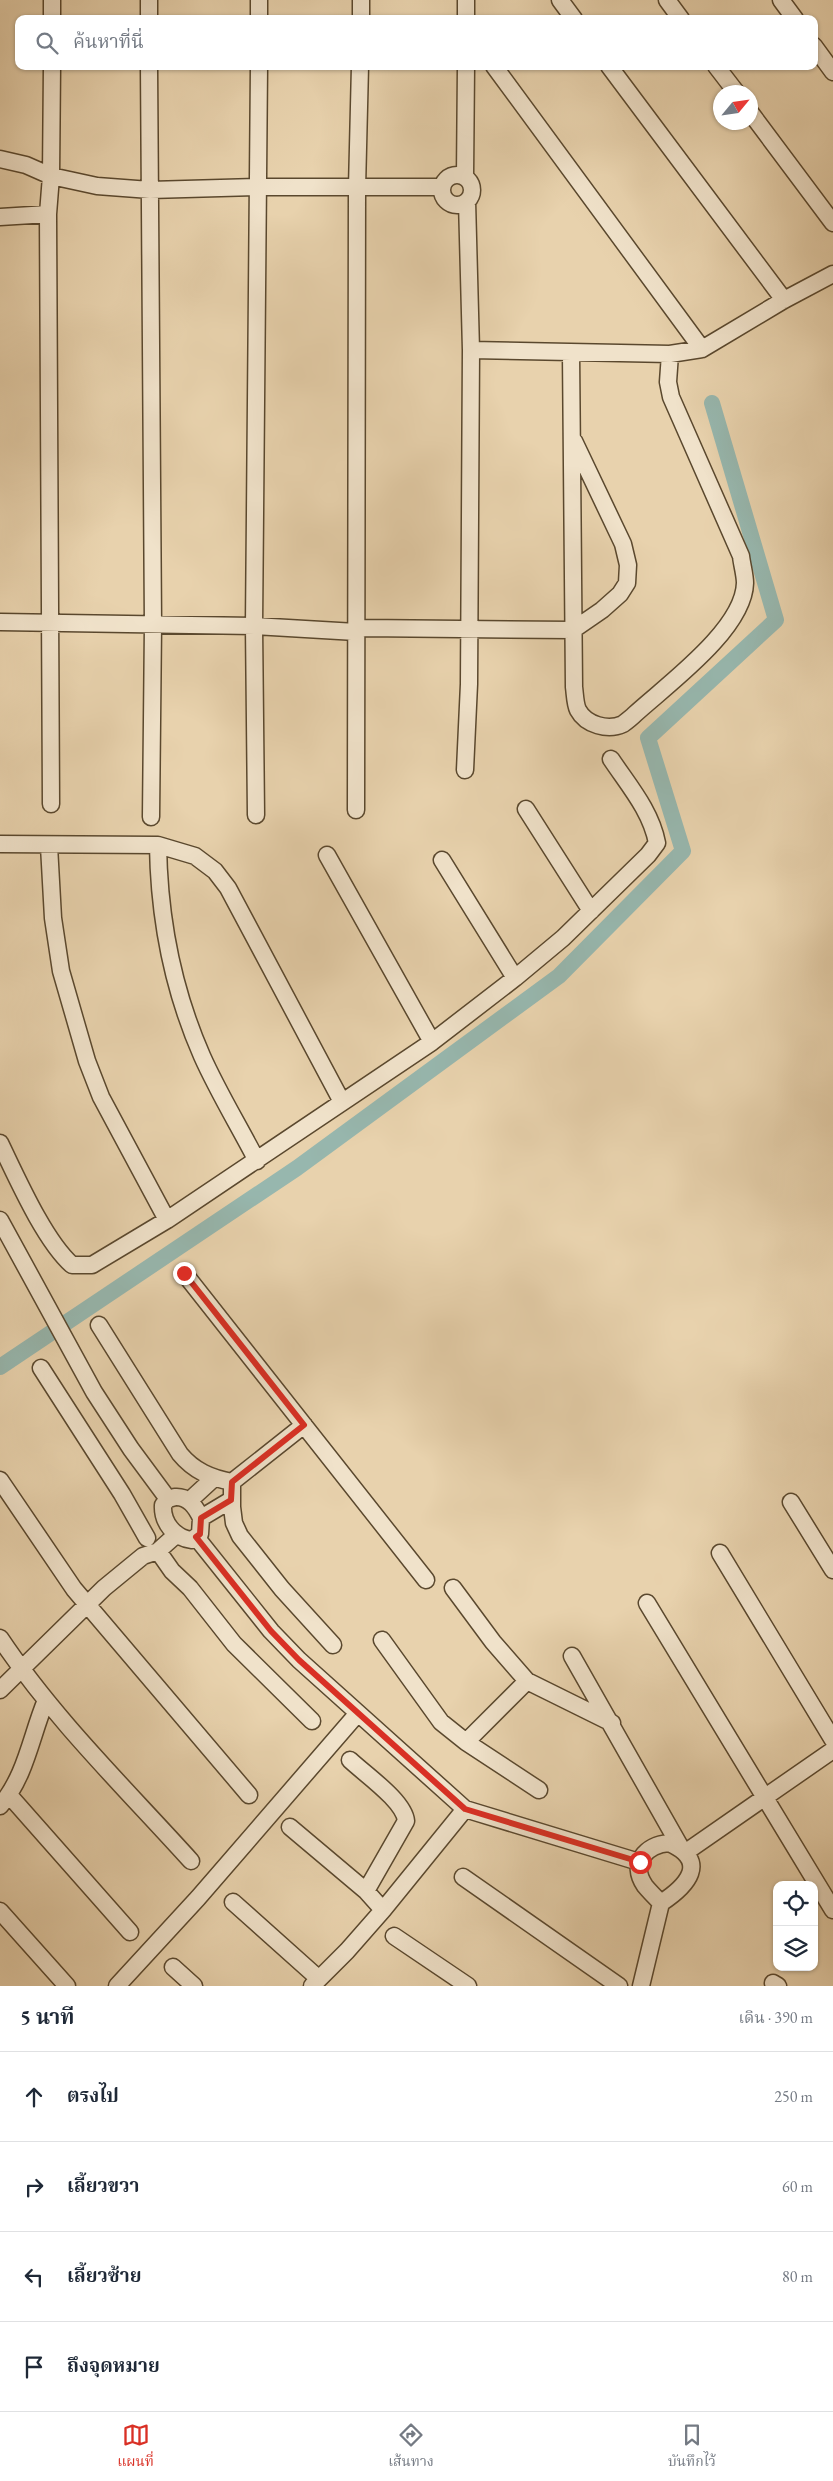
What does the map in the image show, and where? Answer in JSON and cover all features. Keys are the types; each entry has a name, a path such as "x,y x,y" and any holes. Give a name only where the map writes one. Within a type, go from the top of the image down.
{"street":[{"path":"52,0 52,15"},
{"path":"149,0 149,15"},
{"path":"259,0 259,15"},
{"path":"361,0 361,15"},
{"path":"466,0 466,15"},
{"path":"560,0 571,15"},
{"path":"667,0 678,15"},
{"path":"781,0 791,15"},
{"path":"818,51 833,72"},
{"path":"51,804 48,214 51,176 52,70"},
{"path":"149,70 153,625 151,817"},
{"path":"256,814 254,626 259,70"},
{"path":"356,810 357,188 360,70"},
{"path":"465,176 458,174 451,176 445,180 442,187 447,200 453,204 460,205 467,202 473,188 465,176 466,70"},
{"path":"497,70 702,349"},
{"path":"612,70 784,300"},
{"path":"719,70 731,85"},
{"path":"758,123 833,223"},
{"path":"0,159 26,165 51,176 97,186 150,190 257,187 442,187"},
{"path":"465,770 469,629 471,350 467,202"},
{"path":"0,216 48,214"},
{"path":"471,350 511,349 571,353 670,354 702,349 784,300 833,274"},
{"path":"571,353 574,687 578,710 593,724 608,727 623,724 723,634 740,607 745,583 741,556 671,397 668,382 670,354"},
{"path":"0,622 254,626 356,632 363,628 573,630 620,594 628,583 628,565 623,544 572,436"},
{"path":"0,1143 30,1202 62,1256 72,1265 92,1265 167,1220 432,1042 515,978 591,911 657,843 654,826 644,807 611,759"},
{"path":"526,809 591,911"},
{"path":"0,844 49,846 158,845 195,856 215,871 228,888 342,1102"},
{"path":"158,845 159,881 164,928 188,1017 203,1057 257,1161"},
{"path":"49,846 53,918 62,971 87,1061 101,1097 167,1220"},
{"path":"328,855 432,1042"},
{"path":"442,860 515,978"},
{"path":"0,1220 94,1392 131,1449 168,1499"},
{"path":"184,1273 426,1580"},
{"path":"99,1325 180,1454 189,1465 214,1478 232,1482"},
{"path":"41,1368 122,1494 147,1538 150,1553 190,1588 234,1644 312,1721"},
{"path":"304,1425 232,1482 231,1500 234,1523 240,1536 282,1589 333,1645"},
{"path":"189,1500 214,1478"},
{"path":"0,1480 74,1589 249,1794"},
{"path":"182,1496 189,1500 201,1518 200,1534 186,1539 172,1528 163,1513 164,1505 168,1499 182,1496"},
{"path":"201,1518 231,1500"},
{"path":"791,1502 833,1570"},
{"path":"147,1538 172,1528"},
{"path":"0,1690 87,1604 150,1553 172,1528"},
{"path":"196,1537 271,1631 299,1660 465,1809 640,1862"},
{"path":"720,1553 833,1740"},
{"path":"453,1588 493,1642 527,1681 612,1723"},
{"path":"647,1603 833,1910"},
{"path":"0,1638 46,1700 191,1861"},
{"path":"382,1640 441,1722 466,1742 540,1790"},
{"path":"572,1656 612,1723 691,1865 689,1879 680,1890 661,1903 641,1986"},
{"path":"466,1742 527,1681"},
{"path":"46,1700 22,1771 5,1800 130,1932"},
{"path":"117,1986 198,1898 358,1713"},
{"path":"683,1850 833,1750"},
{"path":"350,1760 397,1803 405,1814 406,1821 366,1891"},
{"path":"233,1902 315,1982 347,1951 384,1910 465,1809"},
{"path":"290,1827 366,1891 384,1910"},
{"path":"661,1903 644,1885 639,1874 640,1862 646,1851 656,1844 669,1843 683,1850"},
{"path":"463,1877 620,1986"},
{"path":"0,1911 67,1986"},
{"path":"394,1936 468,1986"},
{"path":"173,1967 194,1986"}],"waterway":[{"path":"0,1367 297,1168 559,976 683,851 648,738 776,620 712,403"}],"route":[{"path":"184,1273 304,1425 232,1482 231,1500 201,1518 200,1534 196,1537 207,1552 271,1631 299,1660 465,1809 640,1862"}]}
